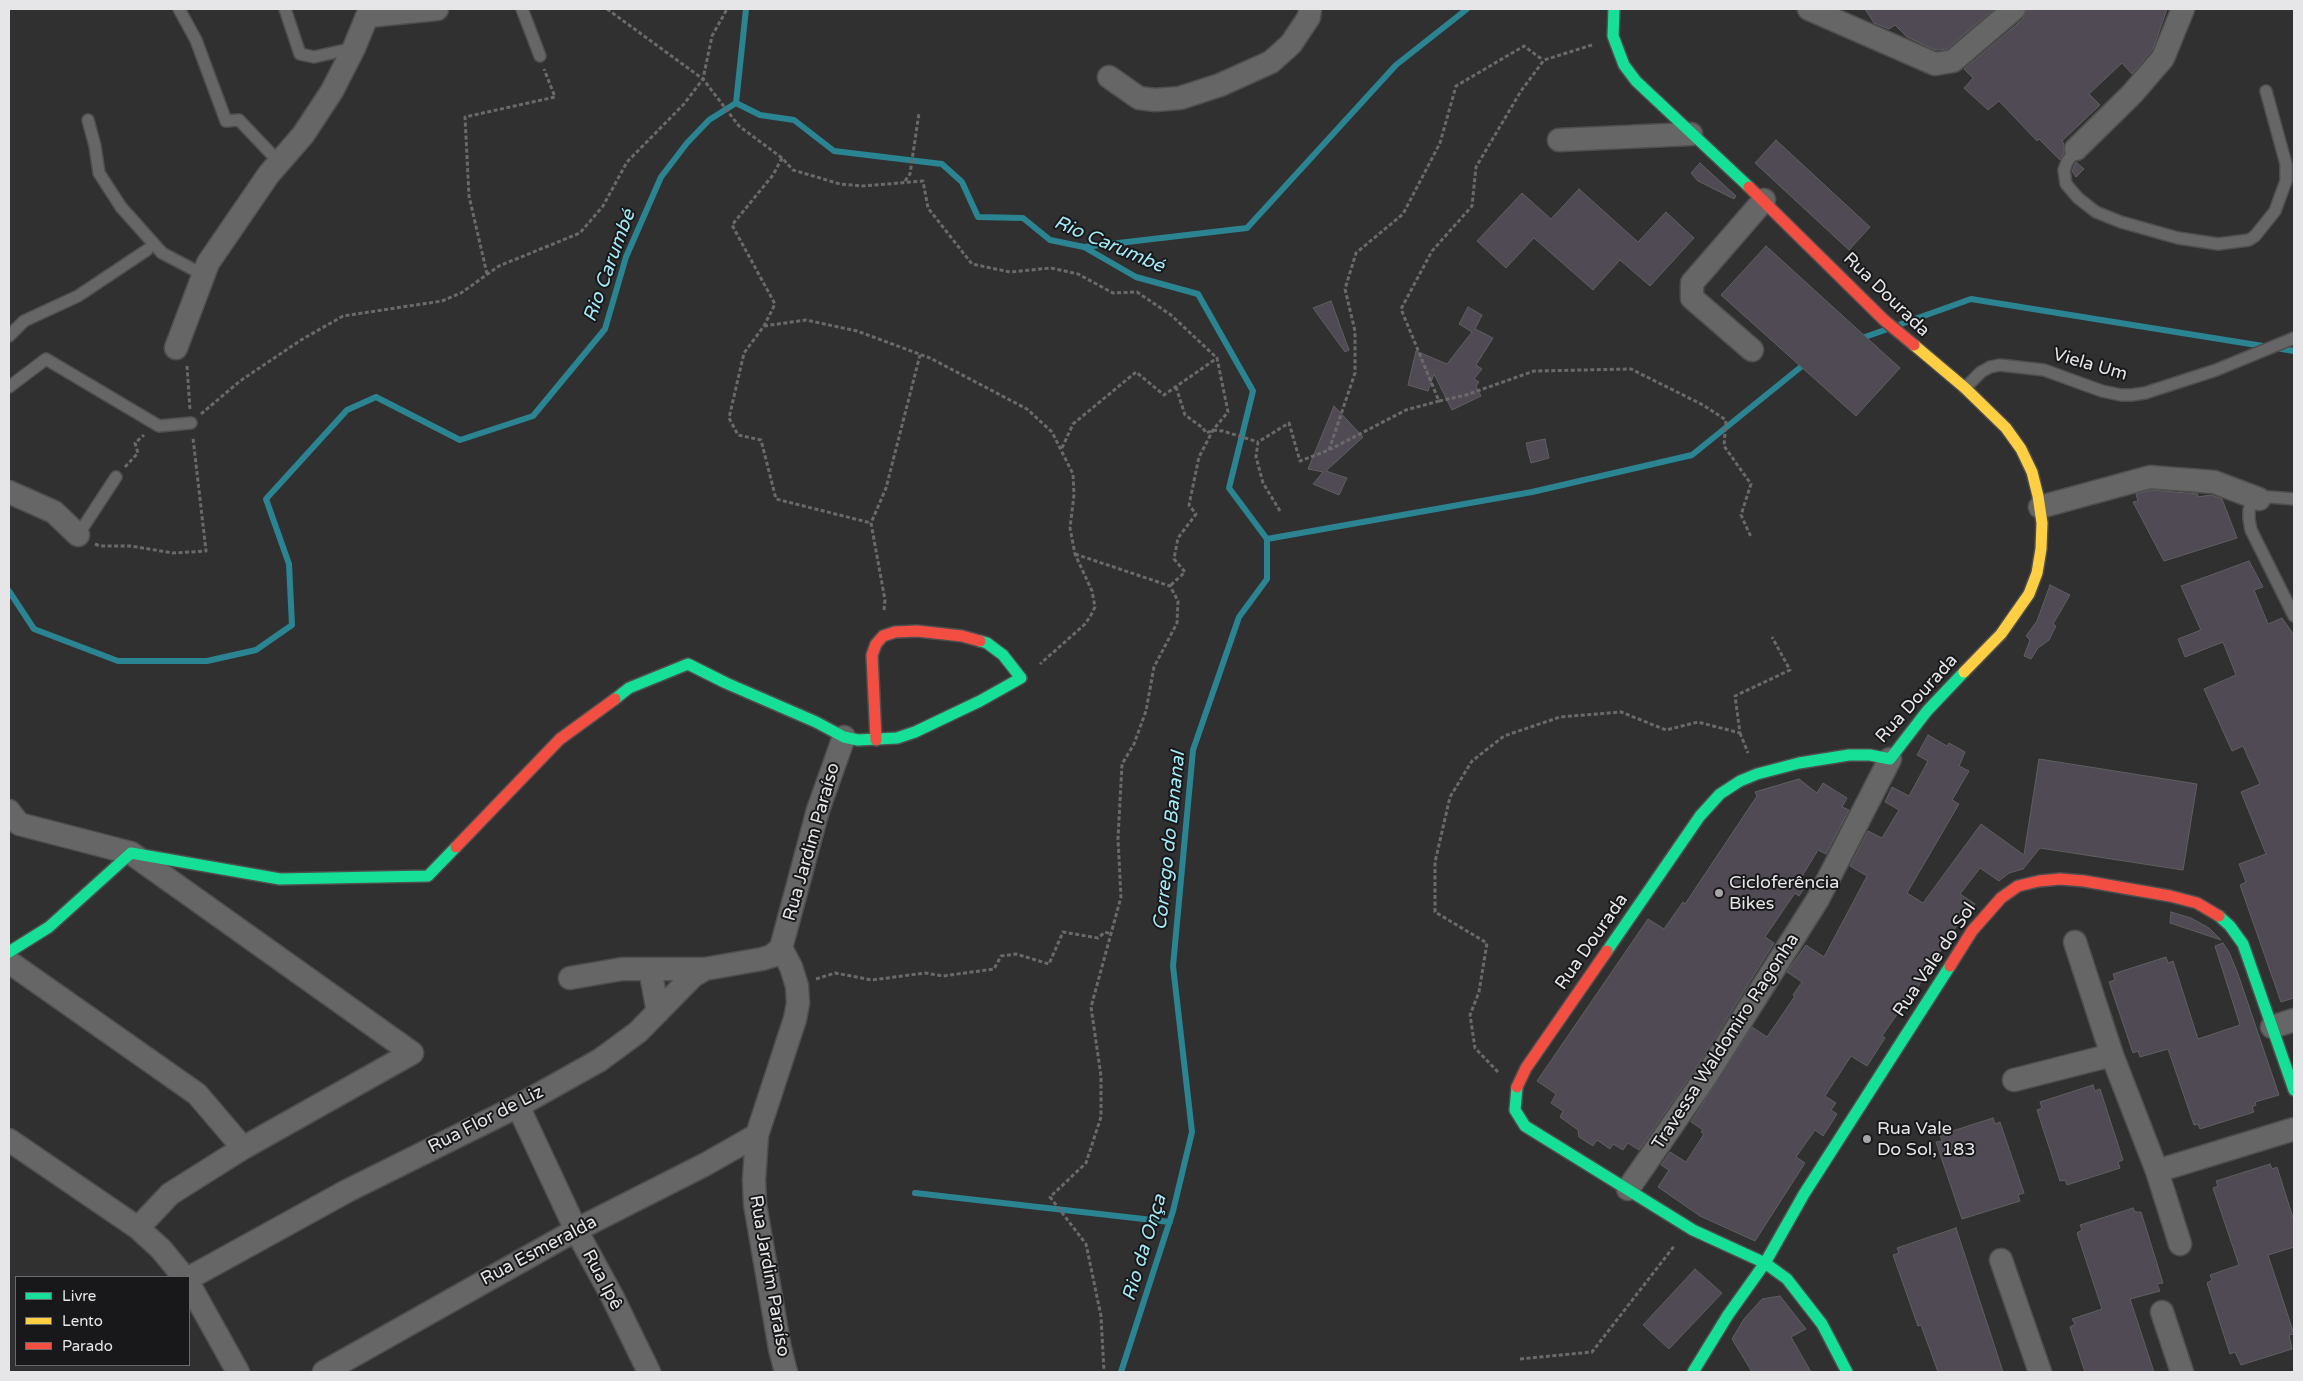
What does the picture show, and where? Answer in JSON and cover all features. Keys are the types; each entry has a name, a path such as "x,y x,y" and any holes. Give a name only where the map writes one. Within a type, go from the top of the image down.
{"street":[{"path":"179,339 208,263 280,162 303,135 332,91 354,48 369,12 437,9"},
{"path":"1109,77 1138,98 1180,98 1271,62 1290,44 1309,17 1310,9"},
{"name":"Rua Dourada","path":"1515,1091 1526,1068 1700,816 1720,794 1740,781 1757,774 1799,763 1849,755 1870,755 1890,760 1927,711 2001,634 2029,594 2037,573 2041,549 2042,523 2032,472 2021,450 2006,428 1964,388 1884,320 1764,200 1636,81 1624,65 1614,38 1612,24 1614,9"},
{"path":"1809,9 1935,64 1953,61 2014,9"},
{"path":"2076,149 2132,94 2163,58 2183,9"},
{"path":"1559,140 1691,134"},
{"path":"1752,350 1692,298 1692,283 1764,200"},
{"path":"2040,507 2150,477 2214,482 2256,501"},
{"path":"9,492 54,512 78,535"},
{"path":"9,811 19,824 131,853 280,879 428,876 560,739 629,688 688,664 726,683 816,722 844,737 858,740 876,740 897,738 924,728 1020,678 1003,655 987,643 962,636 917,631 895,632 883,636 876,644 872,656 876,740"},
{"name":"Rua Jardim Paraíso","path":"786,1372 780,1350 755,1204 757,1134 795,1019 798,1003 797,986 791,967 777,952 818,810 844,737"},
{"name":"Travessa Waldomiro Ragonha","path":"1628,1189 1707,1075 1814,907 1890,760"},
{"path":"9,952 49,927 131,853"},
{"path":"131,853 412,1053 243,1148 170,1194 138,1228"},
{"name":"Rua Vale do Sol","path":"1693,1372 1723,1322 1765,1263 1804,1194 1972,931 2001,898 2018,886 2053,880 2084,881 2170,896 2197,903 2211,911 2230,926 2243,944 2254,968 2294,1090"},
{"path":"2075,942 2112,1055 2157,1171 2180,1244"},
{"name":"Rua Flor de Liz","path":"190,1277 347,1191 518,1106 618,1048 638,1032 693,976 705,969 777,952"},
{"path":"9,962 197,1094 243,1148"},
{"path":"570,978 622,969 705,969"},
{"path":"650,969 658,1012"},
{"path":"2272,1027 2294,1020"},
{"path":"2014,1080 2112,1055"},
{"path":"1515,1091 1515,1110 1525,1126 1689,1227 1765,1263 1787,1279 1807,1302 1822,1324 1847,1372"},
{"name":"Rua Ipê","path":"518,1106 576,1230 612,1296 640,1369"},
{"path":"2157,1171 2294,1129"},
{"name":"Rua Esmeralda","path":"324,1372 576,1230 706,1164 757,1134"},
{"path":"9,1140 138,1228 161,1249 183,1276"},
{"path":"2001,1260 2040,1372"},
{"path":"190,1286 238,1372"},
{"path":"2162,1312 2182,1372"}],"lane":[{"path":"179,9 196,40 226,122 239,120 280,162"},
{"path":"284,9 300,54 314,58 354,48"},
{"path":"522,9 540,56"},
{"path":"2076,149 2064,170 2066,184 2078,198 2096,212 2121,222 2178,238 2218,244 2241,242 2255,236 2275,211 2282,196 2290,167 2266,91"},
{"path":"88,120 95,146 98,173 116,201 162,253 204,275"},
{"path":"9,336 24,322 78,296 147,250"},
{"name":"Viela Um","path":"1964,388 1990,366 2000,365 2044,370 2102,391 2122,395 2145,393 2216,370 2294,338"},
{"path":"9,387 46,359 160,426 191,423"},
{"path":"78,535 116,477"},
{"path":"2294,499 2284,497 2256,501 2249,519 2251,530 2294,616"}],"path":[{"path":"608,9 703,79 739,126 782,158 793,170 840,184 863,186 923,181 928,208 972,264 1010,272 1051,268 1078,274 1113,293 1137,292 1171,314 1217,358 1228,412 1213,430 1198,457 1189,505 1196,514 1178,538 1174,559 1185,572 1170,586"},
{"path":"191,423 240,381 300,340 344,316 442,300 460,293 499,266 580,233 603,206 627,162 684,104 703,79 712,36 726,9"},
{"path":"1440,401 1401,309 1432,250 1472,206 1476,167 1521,91 1544,60 1614,38"},
{"path":"1329,450 1355,373 1355,331 1345,289 1356,253 1403,214 1440,143 1456,86 1524,46 1544,60"},
{"path":"487,274 469,196 464,117 555,97 550,86"},
{"path":"905,181 910,174 919,114"},
{"path":"782,158 773,175 732,225 775,304 764,326 744,353 729,418 738,435 761,440 776,499 871,523"},
{"path":"764,326 806,320 857,331 920,355 1027,409 1052,432 1073,474 1074,495 1070,528 1075,554 1092,592 1095,607 1090,617 1056,651 1020,678"},
{"path":"78,535 100,546 131,546 173,552 206,551 179,339"},
{"path":"883,636 885,600 871,523 886,488 920,355"},
{"path":"1061,448 1073,424 1136,372 1164,395 1217,358"},
{"path":"1176,387 1185,415 1206,432 1213,430 1223,431 1258,442 1289,423 1300,462 1329,450 1406,410 1466,395 1534,371 1630,369 1703,405 1726,420 1724,446 1751,484 1740,515 1751,537"},
{"path":"116,477 138,453 135,443 146,434 142,426 148,420"},
{"path":"1258,442 1256,457 1263,483 1280,511"},
{"path":"1075,554 1170,586 1178,601 1177,623 1154,667 1146,711 1134,744 1122,764 1118,839 1121,897 1091,1007 1101,1076 1101,1117 1086,1163 1050,1197 1086,1244 1101,1316 1104,1372"},
{"path":"1515,1091 1476,1048 1470,1015 1479,992 1487,943 1434,912 1434,862 1450,796 1472,761 1504,736 1560,717 1621,712 1666,730 1698,722 1740,733 1735,696 1790,670 1772,637"},
{"path":"797,986 835,973 872,980 925,973 943,976 994,969 1002,956 1016,954 1049,964 1063,932 1098,938 1105,932 1111,934"},
{"path":"1520,1359 1592,1352 1689,1227"}],"building":[{"path":"1865,9 1994,9 1947,49 1935,50 1907,37 1895,25 1889,29 1874,23"},
{"path":"2027,9 2167,9 2153,49 2132,74 2122,63 2089,94 2100,105 2062,141 2064,153 2060,160 2039,139 2037,141 1999,101 1988,110 1964,88 1973,78 1964,69 2023,19"},
{"path":"1776,140 1870,227 1849,250 1755,163"},
{"path":"2076,162 2084,169 2076,177 2072,171"},
{"path":"1700,163 1736,196 1734,199 1698,181 1691,173"},
{"path":"1579,189 1638,242 1666,212 1694,238 1650,286 1620,260 1593,290 1534,238 1506,268 1477,241 1522,193 1551,219"},
{"path":"1766,246 1900,368 1856,416 1721,295"},
{"path":"1331,301 1349,350 1345,352 1313,308"},
{"path":"1468,307 1482,315 1475,329 1493,338 1476,365 1482,369 1474,379 1479,382 1476,386 1481,396 1452,410 1434,374 1428,391 1408,385 1416,351 1447,364 1472,332 1459,324"},
{"path":"1334,406 1363,437 1326,471 1347,478 1339,495 1313,484 1323,472 1308,469"},
{"path":"1545,439 1549,458 1531,463 1526,443"},
{"path":"2151,490 2198,494 2197,497 2211,495 2222,499 2237,538 2164,561 2133,502 2138,501 2136,494"},
{"path":"2249,561 2263,587 2254,590 2268,624 2282,618 2294,635 2294,998 2281,1002 2240,885 2246,882 2239,864 2266,854 2241,792 2260,784 2243,746 2232,751 2204,689 2236,675 2223,642 2185,657 2178,639 2201,630 2181,586"},
{"path":"2050,585 2070,595 2053,624 2056,626 2049,640 2038,648 2031,659 2024,656 2030,640 2026,636 2037,621"},
{"path":"1928,735 1947,746 1949,743 1965,752 1959,766 1969,771 1952,800 1959,804 1907,893 1923,903 1981,824 2024,855 2039,759 2197,784 2183,870 2040,848 2023,869 2009,873 1999,881 1980,868 1960,894 1975,904 1959,922 1907,1004 1905,1003 1882,1036 1885,1038 1867,1066 1851,1056 1825,1096 1836,1103 1831,1110 1837,1114 1823,1136 1815,1130 1796,1157 1805,1163 1755,1241 1700,1216 1658,1187 1669,1170 1661,1165 1670,1152 1686,1162 1704,1134 1701,1132 1703,1130 1691,1122 1752,1027 1767,1037 1795,996 1793,995 1802,982 1787,972 1806,945 1824,957 1867,876 1850,866 1868,831 1882,838 1899,810 1885,802 1892,787 1909,796 1928,761 1917,755"},
{"path":"1799,779 1817,793 1823,783 1847,798 1842,807 1849,810 1826,854 1818,850 1801,878 1808,882 1799,896 1795,893 1765,937 1774,943 1696,1068 1639,1150 1628,1143 1623,1150 1613,1144 1610,1149 1597,1140 1593,1146 1579,1137 1578,1130 1560,1117 1563,1111 1551,1103 1556,1094 1537,1081 1648,919 1664,929 1683,902 1685,904 1757,796 1755,792"},
{"path":"2171,912 2191,918 2209,928 2221,940 2170,923"},
{"path":"2223,943 2238,974 2279,1095 2255,1102 2256,1105 2252,1107 2254,1112 2200,1129 2198,1124 2194,1125 2168,1049 2140,1057 2138,1051 2133,1053 2109,982 2115,980 2113,974 2166,957 2168,963 2173,961 2198,1039 2240,1025 2215,946"},
{"path":"2093,1085 2095,1091 2100,1089 2123,1160 2118,1162 2120,1168 2067,1185 2065,1180 2060,1181 2037,1110 2042,1108 2040,1102"},
{"path":"1993,1118 1995,1124 2000,1122 2024,1193 2018,1195 2020,1201 1962,1219 1936,1142 1942,1141 1940,1135"},
{"path":"2270,1164 2272,1169 2277,1167 2294,1221 2294,1247 2268,1255 2294,1334 2289,1335 2292,1349 2241,1365 2235,1352 2230,1354 2207,1283 2212,1280 2210,1275 2239,1265 2213,1188 2218,1186 2216,1181"},
{"path":"2133,1208 2135,1212 2141,1212 2163,1283 2157,1284 2160,1291 2130,1299 2154,1372 2085,1372 2070,1327 2075,1324 2072,1319 2102,1309 2077,1233 2082,1230 2080,1225"},
{"path":"1956,1228 2003,1372 1938,1372 1921,1325 1918,1326 1893,1255 1899,1253 1897,1248"},
{"path":"1695,1269 1722,1293 1669,1349 1643,1325"},
{"path":"1780,1296 1806,1329 1791,1337 1811,1372 1752,1372 1732,1339 1744,1319 1762,1299"}],"waterway":[{"path":"736,103 746,9"},
{"path":"1084,247 1247,228 1396,65 1467,9"},
{"name":"Rio Carumbé","path":"9,591 34,629 118,661 207,661 256,650 292,625 289,564 266,499 347,410 376,397 460,440 533,416 605,329 626,257 661,177 687,143 709,120 736,103 760,115 794,120 834,151 942,164 962,182 978,217 1023,218 1050,240 1084,247 1136,277 1198,294 1253,391 1229,488 1267,539"},
{"path":"1901,324 1971,299 2294,351"},
{"path":"1859,339 1885,330"},
{"path":"1267,539 1532,492 1692,455 1807,362"},
{"name":"Corrego do Bananal","path":"1121,1372 1173,1211 1192,1132 1173,966 1193,750 1239,617 1267,579 1267,539"},
{"name":"Rio da Onça","path":"915,1193 1170,1222"}],"traffic: fast":[{"path":"1614,9 1613,36 1624,65 1636,81 1749,187"},
{"path":"615,699 629,688 688,664 726,683 816,722 844,737 858,740 897,738 915,732 980,701 1021,678 1003,655 987,643 980,641"},
{"path":"1607,951 1700,816 1720,794 1740,781 1757,774 1799,763 1849,755 1870,755 1890,759 1927,711 1964,672"},
{"path":"9,952 49,927 131,853 280,879 428,876 456,847"},
{"path":"2219,916 2230,926 2243,944 2294,1090"},
{"path":"1693,1372 1728,1315 1765,1263 1804,1194 1950,966"},
{"path":"1517,1087 1515,1110 1525,1126 1693,1230 1765,1263 1787,1279 1822,1324 1847,1372"}],"traffic: slow":[{"path":"1914,345 1965,388 2006,428 2021,449 2032,472 2038,496 2042,523 2041,549 2037,573 2029,594 2001,634 1964,672"}],"traffic: jam":[{"path":"1749,187 1884,320 1914,345"},
{"path":"876,740 872,655 876,644 883,636 895,632 917,631 962,636 980,641"},
{"path":"456,847 560,739 615,699"},
{"path":"1950,966 1972,931 2001,898 2018,886 2039,881 2060,879 2084,881 2170,896 2197,903 2219,916"},
{"path":"1517,1087 1526,1068 1607,951"}],"place":[{"name":"Cicloferência Bikes","path":"1719,893"},
{"name":"Rua Vale Do Sol, 183","path":"1867,1139"}]}
